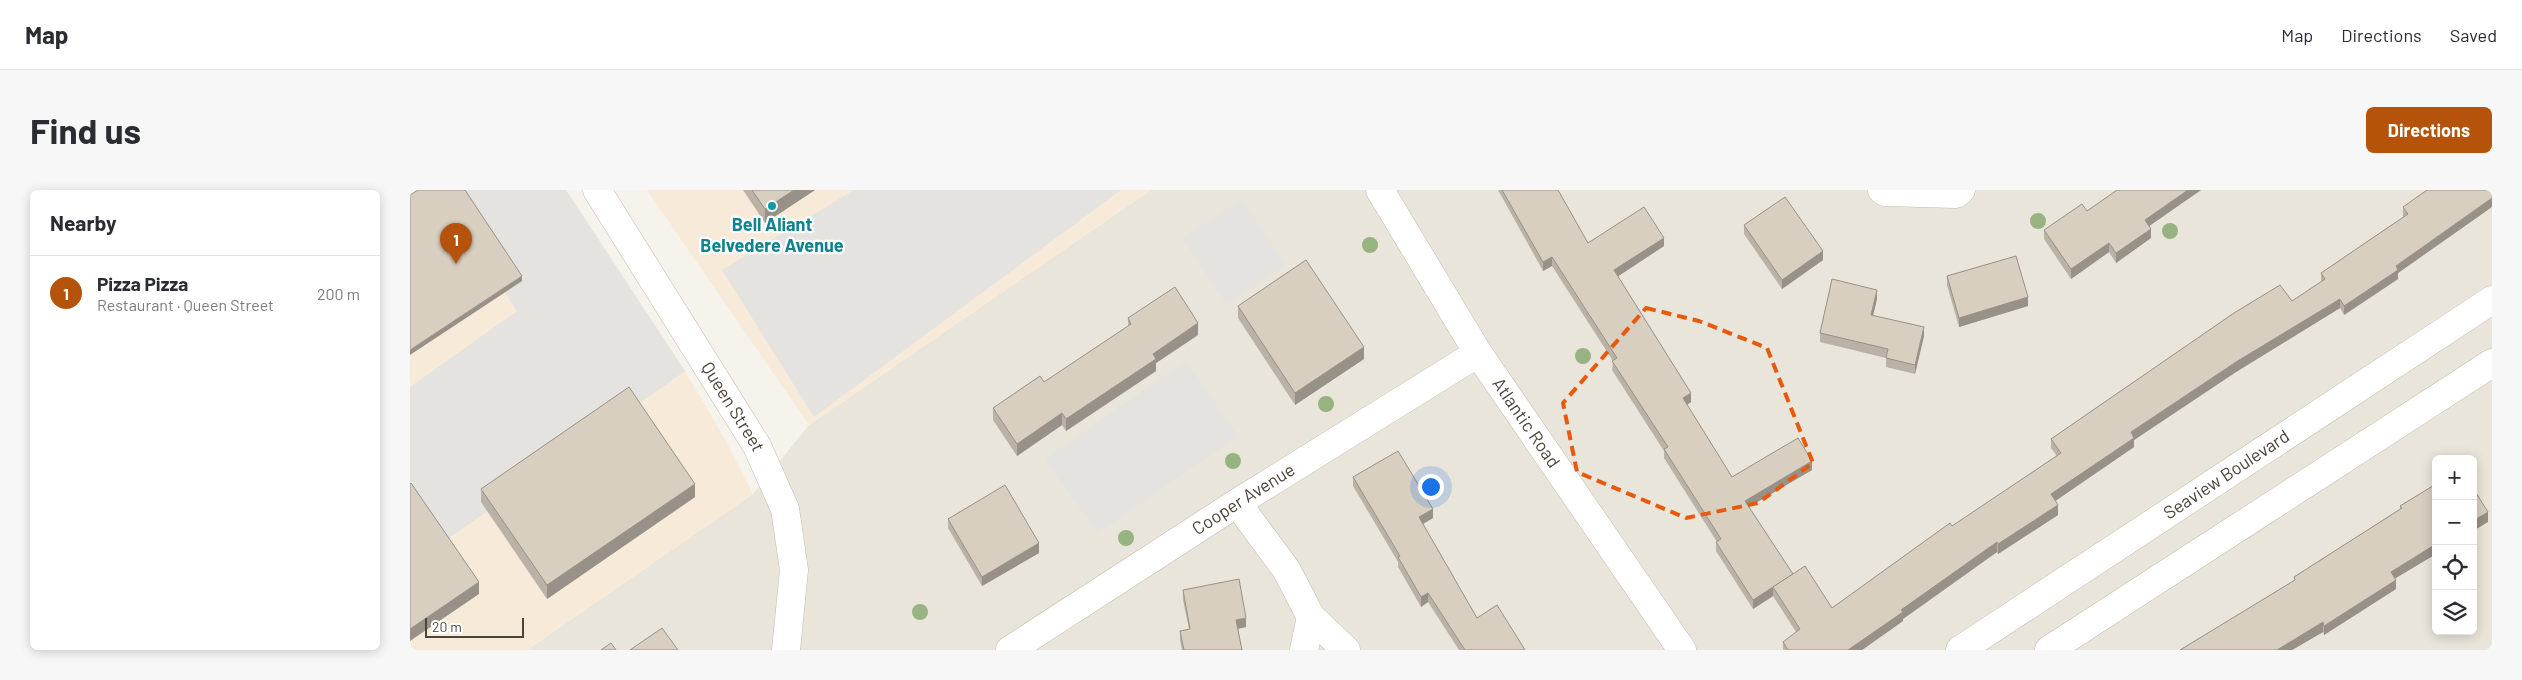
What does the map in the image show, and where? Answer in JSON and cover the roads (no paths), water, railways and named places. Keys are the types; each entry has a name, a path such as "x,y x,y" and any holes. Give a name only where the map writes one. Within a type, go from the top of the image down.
{"street":[{"name":"Queen Street","path":"596,190 757,446 785,509 794,570 786,650"},
{"name":"Atlantic Road","path":"1380,190 1478,353 1682,650"},
{"path":"1882,190 1885,192 1956,194 1961,190"},
{"name":"Seaview Boulevard","path":"1960,650 2492,300"},
{"name":"Cooper Avenue","path":"1010,650 1237,503 1478,353"},
{"path":"2049,650 2492,363"},
{"path":"1237,503 1286,569 1311,617 1346,650"},
{"path":"1304,650 1311,617"}],"place":[{"name":"Bell Aliant Belvedere Avenue","path":"772,206"},
{"name":"Pizza Pizza","path":"456,264"}]}
